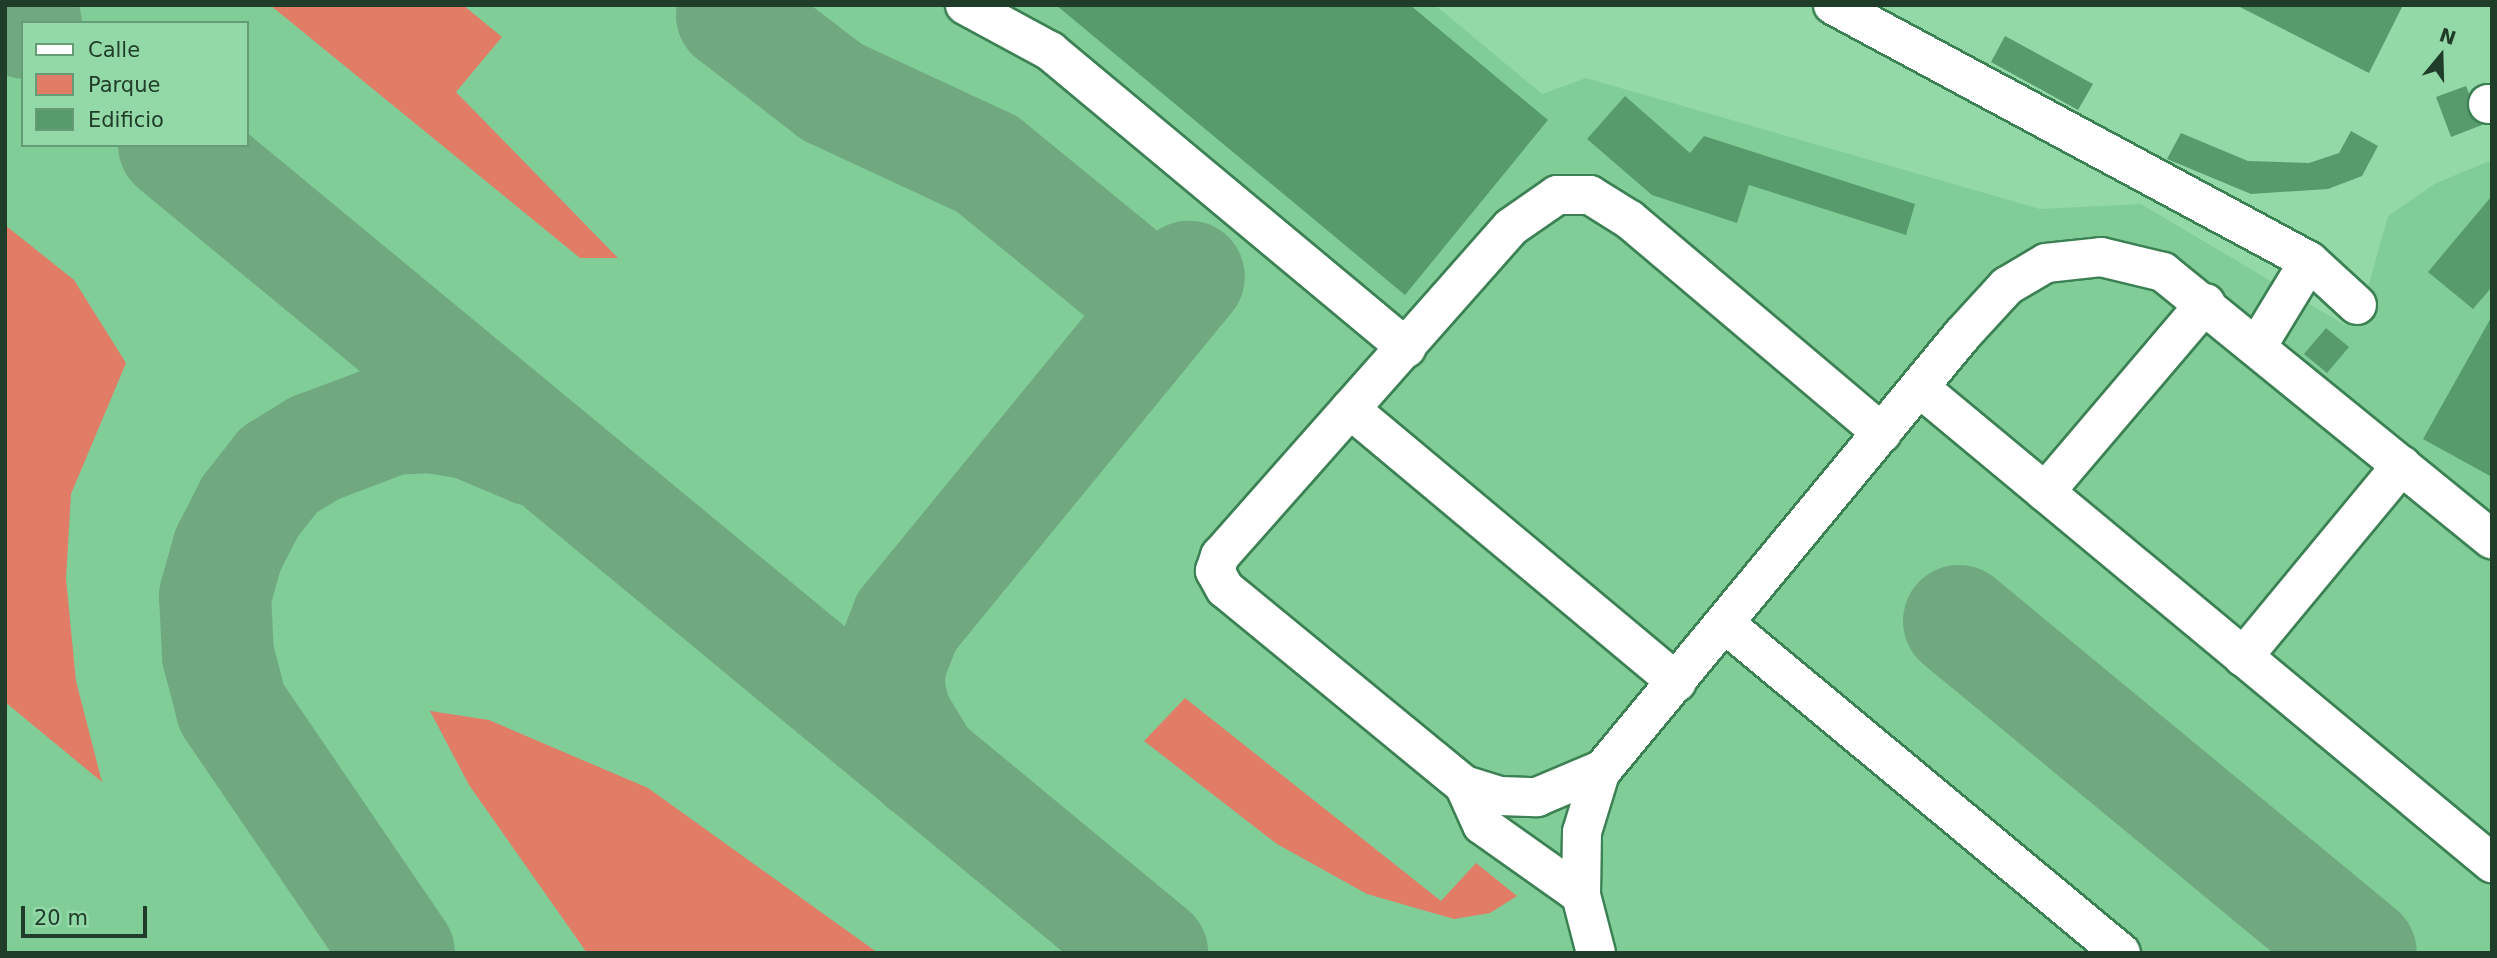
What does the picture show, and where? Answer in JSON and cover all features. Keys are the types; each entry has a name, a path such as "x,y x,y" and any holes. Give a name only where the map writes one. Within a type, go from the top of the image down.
{"lane":[{"path":"965,5 1050,51 1407,348"},
{"path":"1833,5 2309,261 2357,304"},
{"path":"1601,770 1537,797 1500,796 1464,785 1217,578 1220,556 1407,348 1511,227 1557,195 1590,195 1630,220 1882,433"},
{"path":"1596,953 1581,895 1582,832 1601,770 2007,286 2046,263 2130,260 2163,272 2258,345 2492,539"},
{"path":"2258,345 2309,261"},
{"path":"2045,492 2206,303"},
{"path":"1920,388 2492,863"},
{"path":"1350,409 1677,681"},
{"path":"2243,657 2402,465"},
{"path":"1724,623 2121,953"},
{"path":"1464,785 1482,825 1581,895"}],"shaded area":[{"path":"5,5 1435,5 1542,94 1586,78 2040,209 2141,204 2345,325 2369,284 2388,216 2436,183 2492,160 2492,953 5,953"}],"green space":[{"path":"270,5 463,5 502,37 456,92 618,258 580,258"},
{"path":"5,225 74,280 126,363 71,494 66,579 76,681 102,782 5,702"},
{"path":"1185,698 1441,901 1476,863 1517,896 1490,913 1454,919 1367,894 1277,844 1144,741"},
{"path":"430,711 489,720 648,788 878,953 587,953 469,785"}],"building":[{"path":"1056,5 1410,5 1548,120 1405,295"},
{"path":"2236,5 2403,5 2369,73"},
{"path":"2005,36 2093,84 2078,110 1991,62"},
{"path":"2466,86 2482,125 2451,137 2436,97"},
{"path":"1625,96 1690,153 1704,136 1915,204 1906,235 1749,185 1737,223 1652,195 1587,139"},
{"path":"2351,131 2378,146 2362,176 2328,189 2251,194 2167,159 2181,133 2248,161 2309,163 2339,153"},
{"path":"2490,198 2492,287 2473,309 2428,272"},
{"path":"2492,316 2492,477 2423,439"},
{"path":"2326,328 2349,347 2327,373 2304,354"}],"taxiway":[{"path":"5,6 24,21"},
{"path":"732,15 832,92 987,164 1128,279 1140,292 1143,326 1132,346"},
{"path":"176,147 1152,953"},
{"path":"925,766 896,718 889,689 890,664 907,621 1189,277"},
{"path":"399,953 232,708 218,655 215,596 228,550 250,507 279,470 315,448 392,419 430,417 469,423 533,450"},
{"path":"1959,621 2361,953"}]}
